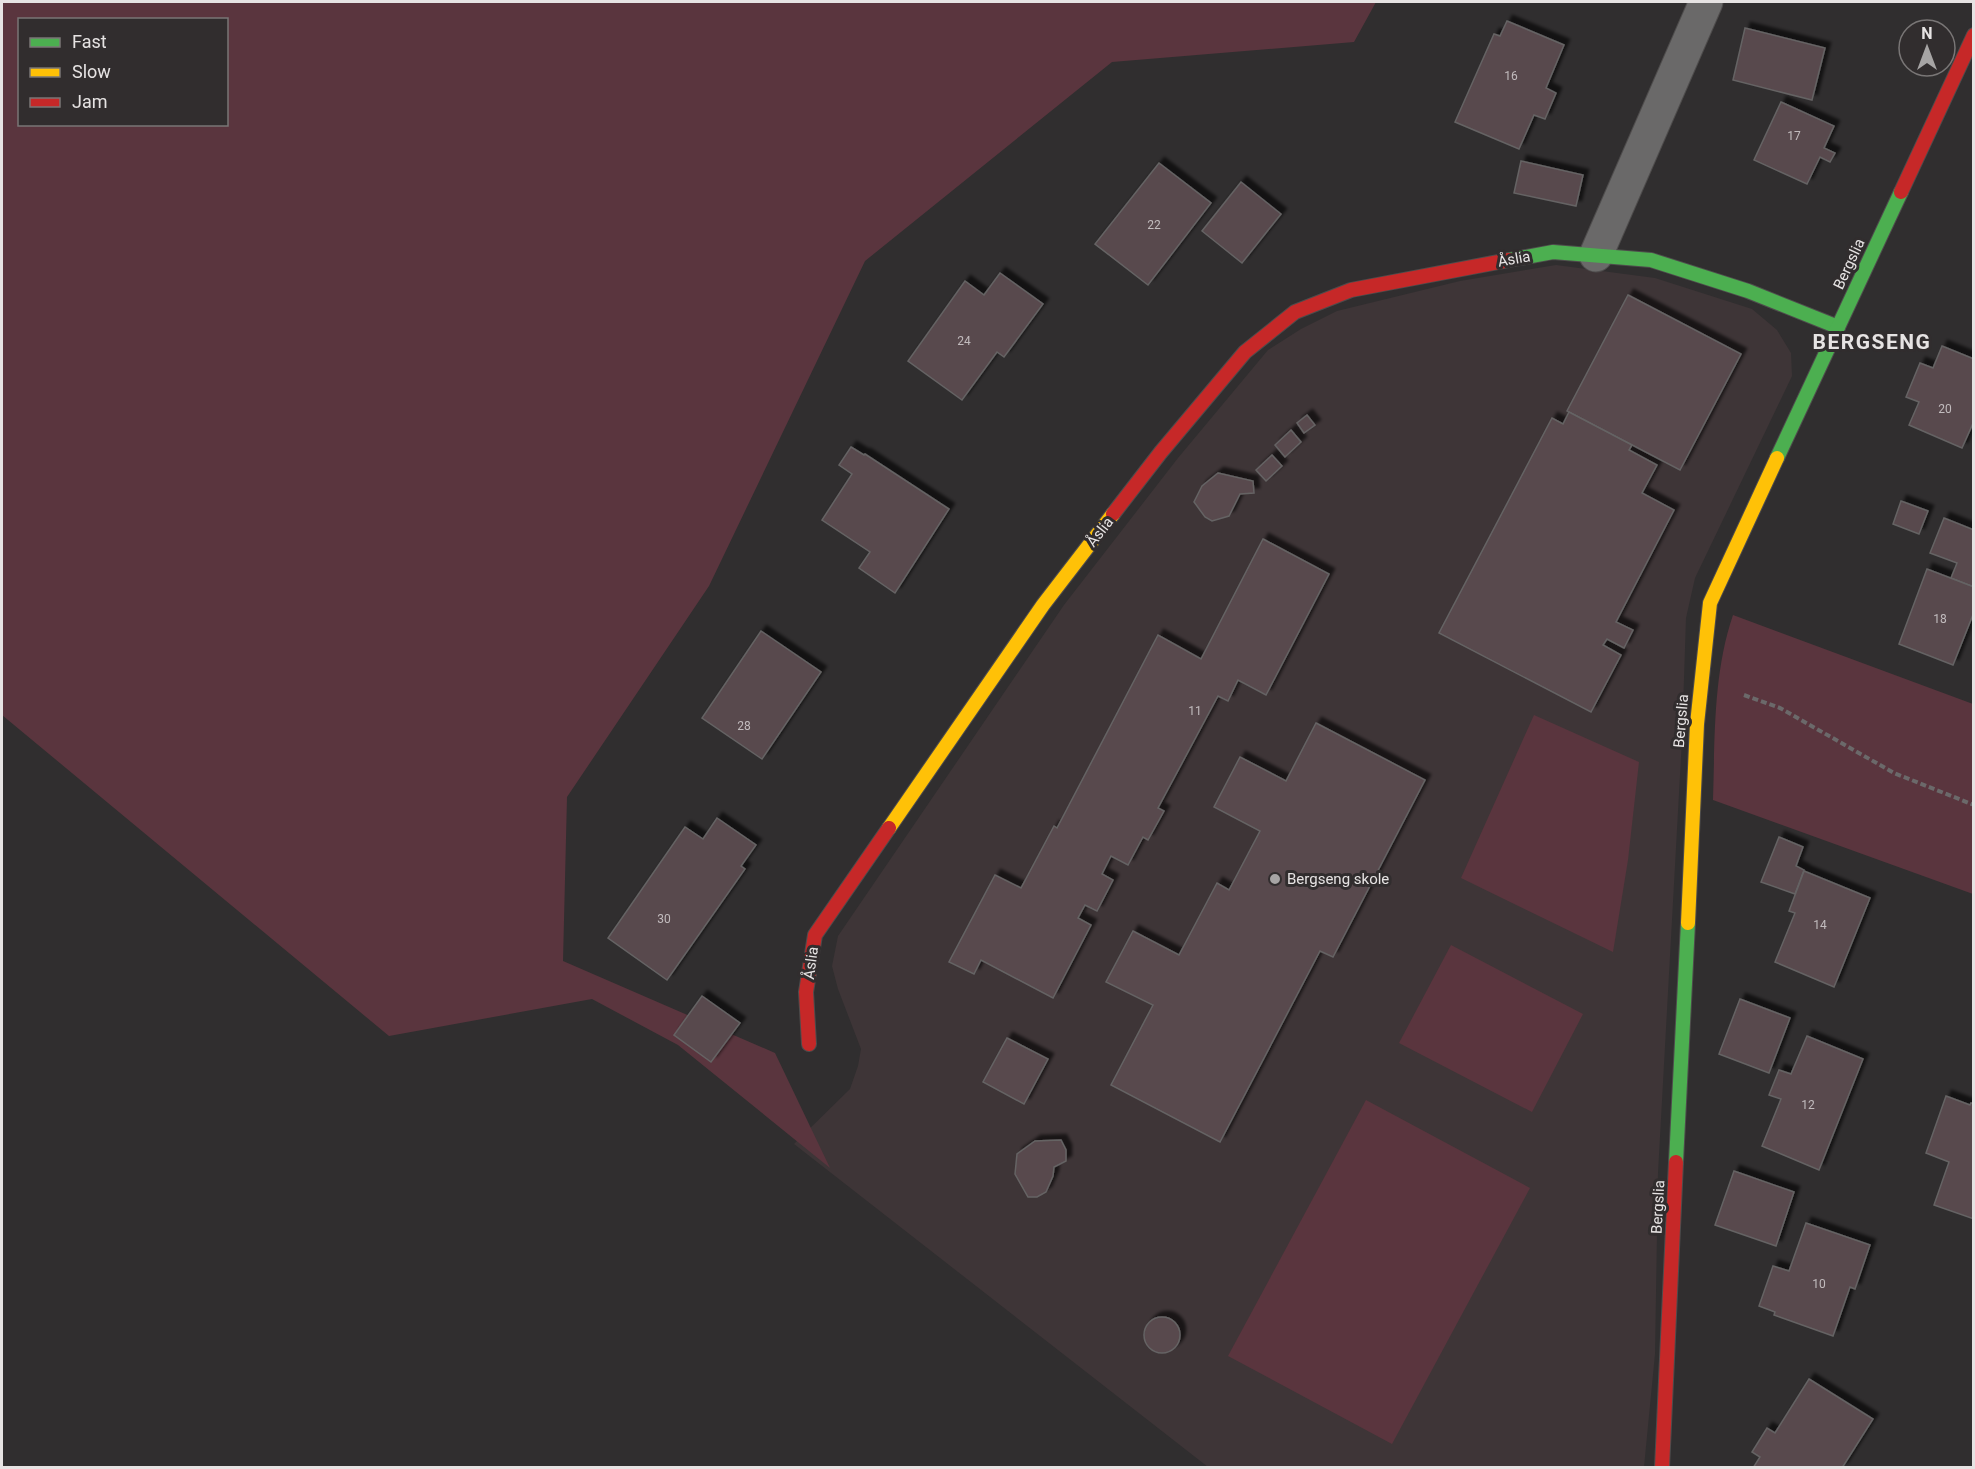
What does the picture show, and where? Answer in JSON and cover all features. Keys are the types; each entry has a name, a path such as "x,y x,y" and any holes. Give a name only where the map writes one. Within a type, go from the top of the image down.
{"street":[{"path":"1596,255 1706,2"},
{"name":"Bergslia","path":"1662,1467 1696,736 1710,603 1974,35"},
{"name":"Åslia","path":"808,1044 806,992 815,935 1043,605 1161,452 1245,352 1295,312 1351,290 1553,252 1651,261 1748,291 1838,327"}],"path":[{"path":"1702,678 1780,708 1894,773 1974,805"}],"shaded area":[{"path":"2,2 1376,2 1354,42 1112,62 865,261 709,586 567,797 563,961 775,1053 830,1168 678,1045 592,999 389,1036 2,715"},
{"name":"Bergseng skole","path":"1556,265 1655,278 1752,309 1777,330 1791,353 1792,376 1695,578 1686,618 1682,739 1658,1173 1655,1354 1644,1467 1208,1467 794,1144 850,1089 858,1066 861,1049 838,989 832,966 838,936 1064,605 1178,458 1268,350 1301,329 1337,311 1460,281"},
{"path":"1733,615 1973,704 1973,894 1713,800 1718,683 1726,637"},
{"path":"1534,715 1639,762 1628,860 1613,952 1461,878"},
{"path":"1451,945 1583,1014 1532,1112 1399,1043"},
{"path":"1366,1100 1530,1188 1392,1444 1228,1356"}],"building":[{"path":"1507,21 1564,45 1546,88 1556,93 1545,119 1534,115 1519,149 1455,122 1494,34 1500,36"},
{"path":"1745,28 1825,48 1812,100 1733,80"},
{"path":"1781,102 1834,126 1824,148 1835,153 1830,162 1820,157 1807,184 1754,160"},
{"path":"1521,161 1583,175 1576,206 1514,193"},
{"path":"1159,163 1211,203 1148,285 1095,244"},
{"path":"1241,182 1281,214 1242,263 1202,231"},
{"path":"1000,273 1043,304 1004,357 997,352 962,400 908,361 965,281 984,295"},
{"path":"1628,295 1741,354 1680,470 1567,411"},
{"path":"1942,346 1974,359 1974,421 1962,448 1909,425 1919,402 1906,397 1920,363 1933,368"},
{"path":"1569,412 1632,445 1629,450 1657,465 1642,493 1674,510 1616,622 1633,630 1624,648 1607,639 1603,645 1621,655 1591,712 1439,633 1552,418 1563,424"},
{"path":"1307,415 1315,425 1304,433 1297,423"},
{"path":"1291,430 1301,442 1285,457 1275,445"},
{"path":"851,447 949,509 895,593 859,568 870,552 822,520 852,474 839,465"},
{"path":"1272,455 1282,466 1266,481 1256,470"},
{"path":"1218,473 1253,481 1254,493 1240,494 1229,516 1212,521 1205,517 1194,502 1202,486"},
{"path":"1901,501 1928,511 1919,534 1893,524"},
{"path":"1944,518 1974,530 1974,587 1951,578 1957,563 1930,553"},
{"path":"1263,539 1329,574 1266,695 1238,680 1228,701 1218,696 1158,808 1164,811 1148,840 1143,837 1128,865 1111,856 1102,874 1113,880 1097,911 1085,905 1078,918 1091,925 1053,998 981,960 974,974 949,962 995,875 1021,888 1054,826 1057,828 1158,635 1201,659"},
{"path":"1927,569 1974,587 1974,612 1953,665 1899,644"},
{"path":"761,631 821,672 762,759 702,718"},
{"path":"1316,723 1425,780 1333,957 1320,951 1220,1142 1111,1085 1153,1005 1106,982 1133,931 1179,955 1217,883 1229,890 1260,831 1214,807 1240,757 1286,781"},
{"path":"717,818 756,845 741,866 745,869 667,980 608,938 685,827 703,839"},
{"path":"1779,837 1803,847 1796,866 1804,870 1795,894 1761,882"},
{"path":"1804,871 1870,898 1834,987 1775,962 1795,913 1789,911"},
{"path":"702,996 740,1023 711,1062 674,1035"},
{"path":"1740,999 1790,1018 1769,1073 1719,1054"},
{"path":"1807,1036 1863,1059 1819,1170 1762,1146 1781,1099 1769,1095 1779,1070 1791,1074"},
{"path":"1007,1038 1048,1059 1024,1104 983,1082"},
{"path":"1946,1096 1970,1105 1974,1104 1974,1219 1934,1205 1949,1162 1926,1153"},
{"path":"1061,1140 1066,1150 1066,1161 1054,1167 1046,1192 1037,1197 1028,1197 1015,1174 1017,1154 1035,1141"},
{"path":"1734,1171 1794,1192 1776,1246 1715,1225"},
{"path":"1806,1223 1870,1245 1855,1289 1850,1287 1833,1336 1774,1315 1775,1312 1759,1306 1773,1266 1789,1271"},
{"path":"1162,1317 1175,1322 1180,1335 1175,1348 1162,1353 1149,1348 1144,1335 1149,1322"},
{"path":"1809,1379 1873,1419 1842,1468 1753,1468 1760,1457 1752,1452 1767,1428 1775,1433"}],"traffic: fast":[{"path":"1777,458 1901,192"},
{"path":"1509,260 1553,252 1651,260 1748,291 1838,327"},
{"path":"1676,1162 1688,923"}],"traffic: slow":[{"path":"1688,923 1697,724 1710,603 1777,458"},
{"path":"889,828 1043,605 1113,514"}],"traffic: jam":[{"path":"1901,192 1974,35"},
{"path":"1113,514 1161,452 1245,352 1295,312 1351,290 1509,260"},
{"path":"809,1044 806,992 815,935 889,828"},
{"path":"1662,1468 1676,1162"}],"place":[{"name":"Bergseng skole","path":"1275,879"}],"district":[{"name":"BERGSENG","path":"1872,342"}]}
